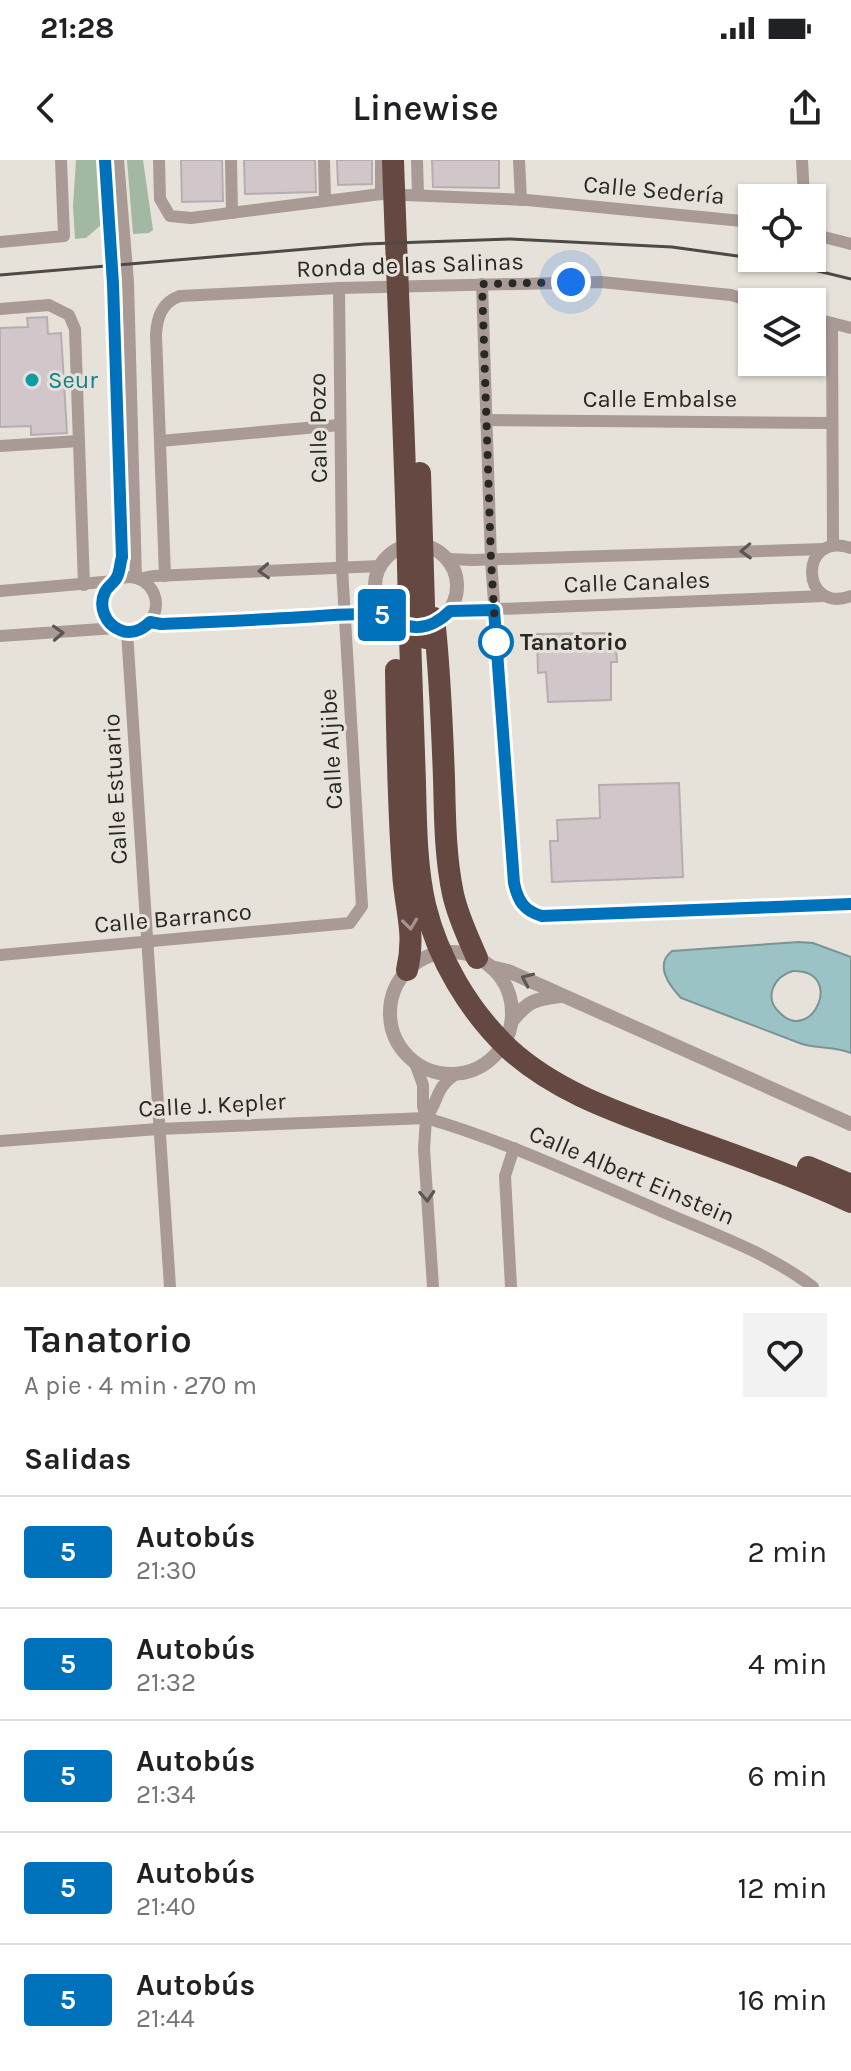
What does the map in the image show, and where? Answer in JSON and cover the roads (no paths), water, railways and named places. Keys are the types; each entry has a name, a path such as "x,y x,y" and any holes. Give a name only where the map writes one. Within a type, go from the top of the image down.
{"highway":[{"path":"393,160 405,317 417,576 426,669 434,870 444,920 455,949 475,985 498,1015 527,1045 576,1078 812,1177 851,1202"},
{"path":"405,317 408,160"},
{"path":"407,970 412,933 403,877 396,669 400,593 417,576"},
{"path":"417,576 433,607 440,668 446,832 454,897 464,928 484,962"},
{"path":"812,1177 851,1185"}],"street":[{"path":"0,227 0,242 64,236 61,160"},
{"path":"105,160 128,282 138,578"},
{"path":"118,160 113,284 122,557 116,580 104,593 102,609 105,617 121,630"},
{"name":"Calle Sedería","path":"159,160 160,199 170,216 191,218 381,194 521,200 738,221"},
{"path":"231,160 232,213"},
{"path":"324,160 325,200"},
{"path":"381,160 381,194"},
{"path":"417,160 418,195"},
{"path":"519,160 521,200"},
{"path":"802,160 803,184"},
{"path":"826,238 851,244"},
{"name":"Ronda de las Salinas","path":"160,441 156,335 164,306 180,296 339,288 601,282 738,297"},
{"path":"482,284 491,560 516,894 526,909 542,916 851,904"},
{"name":"Calle Pozo","path":"339,288 342,568"},
{"path":"0,309 49,305 69,315 75,329 84,585"},
{"path":"826,322 851,328"},
{"path":"825,596 817,589 811,571 815,557 828,547 832,323"},
{"name":"Calle Embalse","path":"486,420 832,423"},
{"path":"165,576 160,441 340,425"},
{"path":"0,446 79,441"},
{"path":"418,544 440,552 448,559 454,569 458,590 450,611 431,625 420,627 408,627 387,615 376,597 375,586 380,566 387,556 418,544"},
{"name":"Calle Canales","path":"448,559 851,548"},
{"path":"0,591 84,585 130,577 380,566"},
{"name":"Calle Aljibe","path":"342,568 362,906 350,923"},
{"path":"0,636 140,630 150,622 156,611 156,598 150,586 138,578"},
{"name":"Calle Canales","path":"450,611 825,596 836,600 850,597"},
{"path":"150,622 387,615"},
{"name":"Calle Estuario","path":"121,630 170,1287"},
{"name":"Calle Barranco","path":"0,955 350,923"},
{"path":"484,962 501,978 512,1006 507,1038 498,1053 485,1065 456,1074 434,1072 415,1063 400,1048 393,1035 389,1007 392,994 407,970 422,958 440,952 459,952 508,971 851,1124"},
{"path":"512,1021 536,999 560,996"},
{"path":"415,1063 423,1085 426,1118 424,1149 433,1287"},
{"path":"426,1118 443,1083 456,1074"},
{"name":"Calle J. Kepler","path":"0,1141 158,1129 426,1118"},
{"name":"Calle Albert Einstein","path":"426,1118 514,1148 771,1259 806,1285"},
{"path":"511,1287 505,1176 514,1148"}],"water":[{"path":"799,942 813,943 851,957 851,1053 802,1044 681,998 665,975 664,962 672,951","holes":["793,971 809,974 818,982 821,992 818,1004 812,1014 803,1020 792,1020 775,1007 773,988 781,978"]}],"railway":[{"path":"0,275 365,244 510,239 672,247 738,256"},
{"path":"822,272 851,279"}],"place":[{"name":"Seur","path":"32,380"},
{"name":"Tanatorio","path":"496,642"}]}
